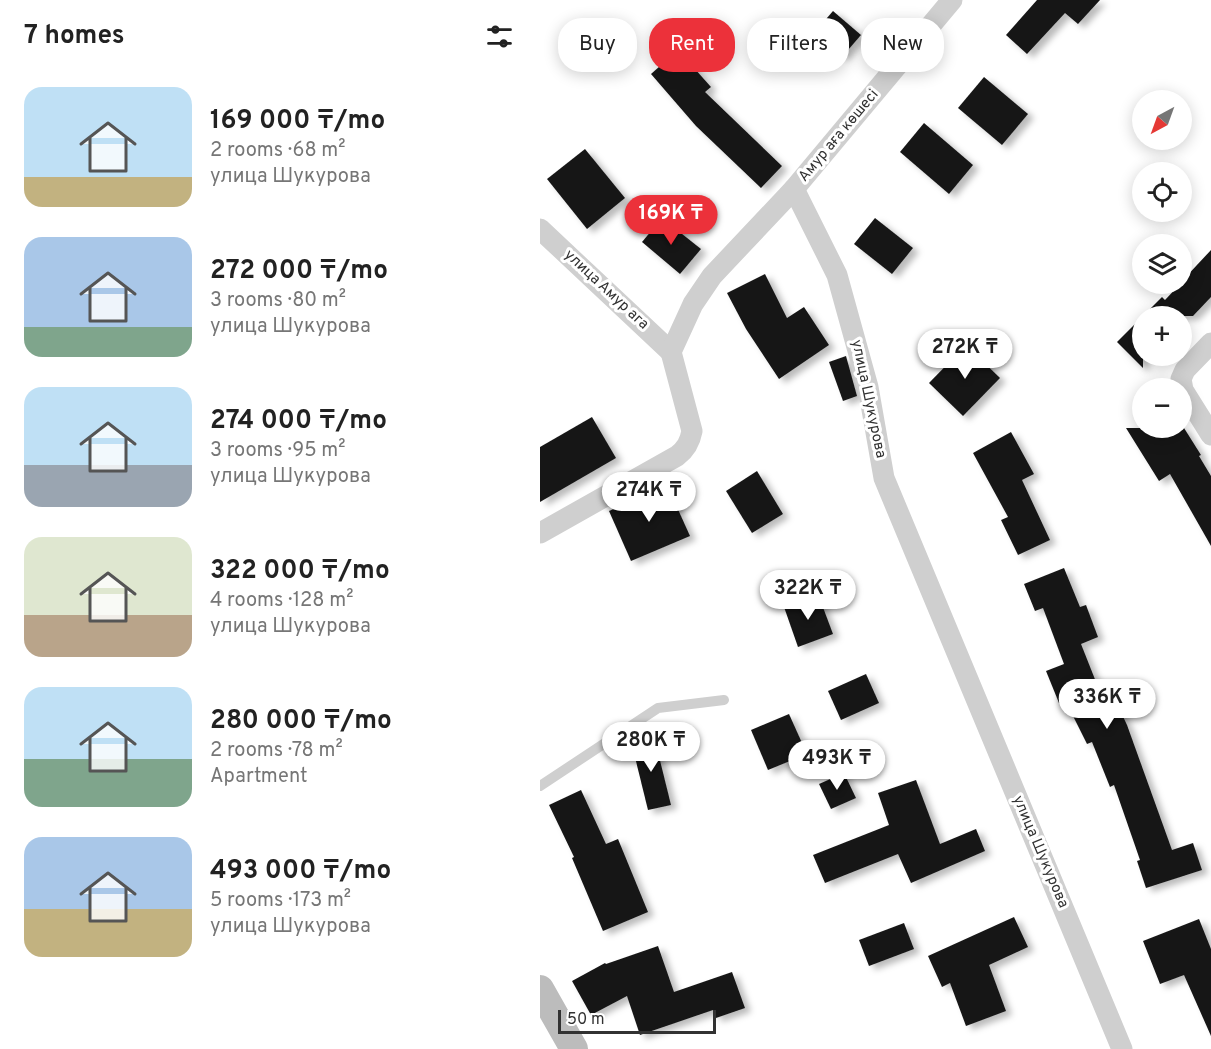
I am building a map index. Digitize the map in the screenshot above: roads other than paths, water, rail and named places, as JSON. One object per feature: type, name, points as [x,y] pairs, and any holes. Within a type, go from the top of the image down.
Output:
[{"type":"main road","points":[[540,989],[573,1049]]},
{"type":"street","name":"Амур аға көшесі","points":[[794,189],[952,0]]},
{"type":"street","points":[[540,533],[677,456],[685,449],[692,431],[671,352],[693,304],[712,276],[794,189]]},
{"type":"street","name":"улица Шукурова","points":[[794,189],[837,274],[868,387],[884,478],[1122,1049]]},
{"type":"street","name":"улица Амур ага","points":[[540,229],[671,352]]},
{"type":"street","points":[[1211,343],[1185,370],[1181,378],[1183,390],[1211,435]]},
{"type":"lane","points":[[540,786],[658,708],[724,700]]}]
